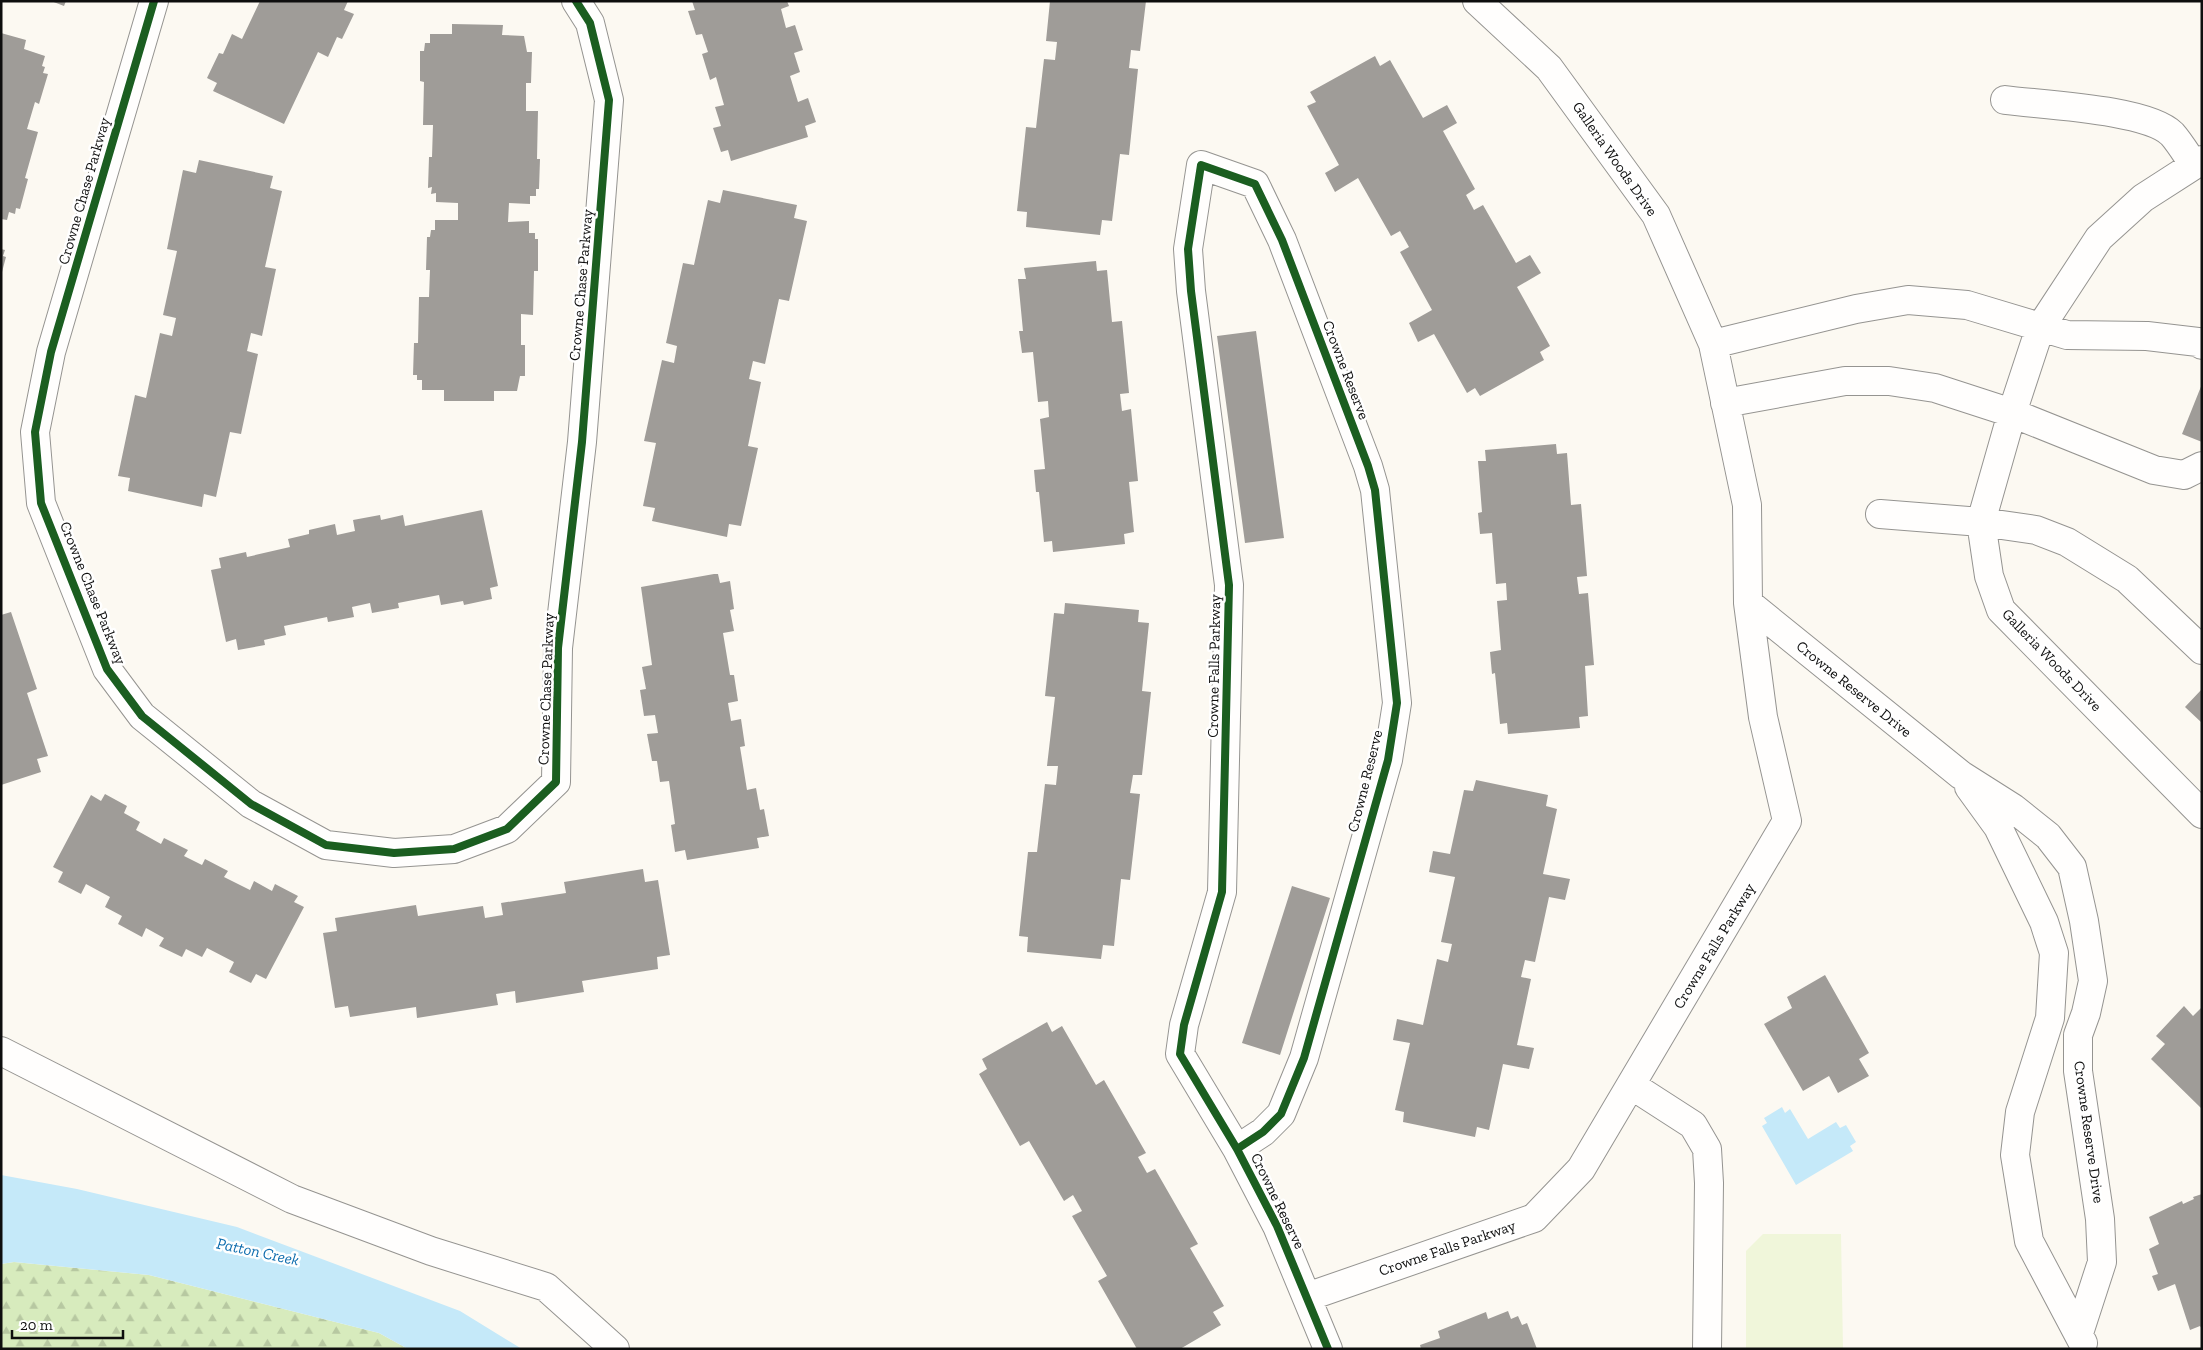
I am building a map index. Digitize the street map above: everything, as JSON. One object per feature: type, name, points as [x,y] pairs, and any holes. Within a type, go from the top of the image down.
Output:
[{"type":"street","name":"Crowne Chase Parkway","points":[[154,1],[51,352],[35,432],[41,503],[107,669],[142,716],[251,804],[326,845],[394,852],[454,849],[507,830],[556,782],[558,648],[582,442],[610,100],[590,23],[576,1]]},
{"type":"street","name":"Galleria Woods Drive","points":[[1477,1],[1549,68],[1656,215],[1713,344],[1725,403]]},
{"type":"street","points":[[2005,100],[2117,113],[2150,120],[2171,133],[2198,163]]},
{"type":"street","name":"Galleria Woods Drive","points":[[2198,163],[2143,198],[2099,238],[2040,328],[2012,413],[1981,522],[1989,576],[2001,610],[2202,814]]},
{"type":"street","name":"Crowne Falls Parkway","points":[[1201,165],[1188,249],[1191,291],[1229,585],[1223,862],[1222,892],[1184,1025],[1180,1054],[1237,1149]]},
{"type":"street","name":"Crowne Reserve","points":[[1201,165],[1255,184],[1282,240],[1368,466],[1375,490],[1397,703],[1388,760],[1304,1058],[1281,1114],[1263,1132],[1237,1149],[1277,1226],[1328,1349]]},
{"type":"street","points":[[1713,344],[1856,308],[1908,300],[1967,305],[2040,328],[2067,334],[2147,336],[2198,342],[2202,345]]},
{"type":"street","points":[[1725,403],[1844,381],[1888,381],[1935,388],[2012,413],[2154,470],[2184,475],[2202,466]]},
{"type":"street","name":"Crowne Falls Parkway","points":[[1307,1297],[1534,1218],[1581,1169],[1787,821],[1763,717],[1748,603],[1746,505],[1725,403]]},
{"type":"street","points":[[1880,514],[1981,522],[2036,530],[2067,542],[2128,579],[2202,650]]},
{"type":"street","name":"Crowne Reserve Drive","points":[[1748,603],[1961,775],[2013,808],[2048,836],[2072,867],[2084,921],[2093,981],[2086,1013],[2078,1035],[2078,1071],[2100,1219],[2102,1262],[2082,1341]]},
{"type":"street","name":"Crowne Reserve Drive","points":[[1961,775],[1998,827],[2044,922],[2054,952],[2050,1018],[2020,1112],[2015,1155],[2029,1241],[2082,1341]]},
{"type":"street","points":[[1,1051],[292,1199],[431,1250],[546,1287],[615,1349]]},
{"type":"street","points":[[1631,1085],[1663,1104],[1693,1126],[1707,1149],[1707,1349]]},
{"type":"green space","points":[[1763,1234],[1841,1234],[1843,1349],[1746,1349],[1746,1251]]},
{"type":"green space","points":[[14,1262],[149,1275],[379,1333],[408,1349],[1,1349],[1,1264]]},
{"type":"water","points":[[1782,1107],[1785,1113],[1790,1109],[1808,1139],[1836,1122],[1840,1128],[1846,1125],[1856,1142],[1850,1146],[1853,1151],[1796,1185],[1762,1126],[1767,1123],[1764,1118]]},
{"type":"water","name":"Patton Creek","points":[[1,1175],[77,1189],[237,1227],[460,1311],[522,1349],[408,1349],[379,1333],[149,1275],[14,1262],[1,1264]]},
{"type":"building","points":[[51,1],[66,1],[64,6]]},
{"type":"building","points":[[260,1],[348,1],[344,10],[354,14],[342,39],[337,37],[328,57],[318,52],[284,124],[213,91],[217,83],[207,78],[219,53],[223,54],[232,34],[242,39]]},
{"type":"building","points":[[692,1],[787,1],[789,6],[781,9],[786,28],[795,25],[803,50],[794,53],[800,72],[790,76],[798,102],[808,98],[816,122],[805,126],[808,137],[731,161],[728,150],[721,152],[713,128],[721,126],[715,107],[724,105],[716,77],[710,80],[702,54],[708,52],[702,34],[696,35],[688,11],[695,10]]},
{"type":"building","points":[[1050,1],[1146,1],[1140,51],[1131,50],[1129,68],[1138,69],[1129,155],[1120,154],[1112,221],[1102,220],[1100,235],[1026,227],[1027,212],[1017,211],[1026,127],[1036,128],[1044,59],[1055,60],[1057,42],[1046,41]]},
{"type":"building","points":[[452,24],[503,25],[502,35],[524,36],[527,52],[532,52],[531,83],[526,83],[526,111],[538,111],[537,159],[540,159],[539,189],[536,189],[536,196],[530,196],[530,204],[509,203],[508,222],[529,221],[529,233],[535,233],[535,239],[538,239],[538,271],[534,271],[533,315],[521,314],[521,345],[525,345],[525,376],[520,376],[517,391],[494,391],[494,401],[444,401],[444,390],[422,390],[422,380],[417,380],[417,375],[413,375],[414,343],[418,343],[419,297],[429,297],[430,270],[426,270],[427,237],[430,237],[431,230],[435,230],[435,220],[458,220],[458,203],[436,202],[436,193],[431,194],[432,187],[428,188],[429,157],[432,157],[433,125],[423,125],[424,82],[420,81],[420,51],[424,51],[425,43],[430,43],[430,34],[452,34]]},
{"type":"building","points":[[1,33],[26,40],[24,49],[45,56],[42,66],[45,67],[43,73],[48,74],[39,104],[35,102],[27,129],[38,132],[25,178],[28,179],[20,209],[16,208],[15,214],[9,212],[7,220],[1,219]]},
{"type":"building","points":[[1375,56],[1380,66],[1390,60],[1423,118],[1447,105],[1457,123],[1443,131],[1475,189],[1466,195],[1474,210],[1483,205],[1516,263],[1530,255],[1541,273],[1517,287],[1550,346],[1540,352],[1544,360],[1480,396],[1475,388],[1467,393],[1434,334],[1418,342],[1409,323],[1432,310],[1400,252],[1409,247],[1400,231],[1391,236],[1358,178],[1335,192],[1325,173],[1339,165],[1307,106],[1316,102],[1310,92]]},
{"type":"building","points":[[199,160],[273,176],[270,188],[282,191],[265,267],[276,269],[262,336],[251,333],[247,351],[258,354],[241,434],[230,432],[216,497],[204,494],[202,507],[128,491],[130,478],[118,476],[135,395],[146,398],[160,333],[172,336],[176,318],[163,315],[177,251],[167,249],[183,170],[196,173]]},
{"type":"building","points":[[723,190],[797,205],[794,218],[807,221],[789,301],[779,299],[765,364],[753,361],[749,379],[761,382],[748,446],[758,448],[741,526],[729,524],[727,537],[652,521],[655,508],[643,506],[656,443],[644,441],[662,360],[674,363],[677,346],[666,343],[683,263],[694,265],[708,200],[720,203]]},
{"type":"building","points":[[1,249],[5,250],[3,256],[6,257],[2,272]]},
{"type":"building","points":[[1096,261],[1097,271],[1107,270],[1112,322],[1122,321],[1129,393],[1120,394],[1122,411],[1131,409],[1138,481],[1129,482],[1134,532],[1124,534],[1125,544],[1053,552],[1052,541],[1044,542],[1039,492],[1036,492],[1034,470],[1045,469],[1040,419],[1049,417],[1048,401],[1038,402],[1033,352],[1022,353],[1019,331],[1023,331],[1018,279],[1026,279],[1024,268]]},
{"type":"building","points":[[1256,331],[1284,538],[1245,543],[1217,336]]},
{"type":"building","points":[[2202,384],[2202,442],[2182,434]]},
{"type":"building","points":[[1556,444],[1557,454],[1567,453],[1571,505],[1581,504],[1587,576],[1577,577],[1579,594],[1588,593],[1594,665],[1585,666],[1588,716],[1579,717],[1580,728],[1508,734],[1507,723],[1500,724],[1495,673],[1492,674],[1490,652],[1501,650],[1497,601],[1507,600],[1506,583],[1496,584],[1492,533],[1480,534],[1478,513],[1482,512],[1478,461],[1486,461],[1485,450]]},
{"type":"building","points":[[482,510],[498,586],[490,588],[492,599],[464,605],[463,601],[441,605],[439,595],[398,603],[399,608],[372,613],[370,603],[352,607],[354,617],[328,622],[327,617],[284,626],[286,635],[264,640],[265,645],[238,650],[236,639],[226,642],[211,570],[221,568],[219,558],[246,552],[247,557],[290,547],[288,539],[309,534],[309,530],[335,524],[337,535],[355,531],[353,520],[380,515],[381,520],[403,515],[405,526]]},
{"type":"building","points":[[718,574],[720,583],[730,581],[734,609],[730,610],[734,631],[723,633],[730,675],[734,675],[738,701],[728,703],[731,721],[741,719],[745,746],[740,747],[747,790],[756,788],[760,810],[764,809],[769,836],[757,838],[759,848],[687,860],[685,850],[675,852],[671,825],[675,824],[669,781],[660,782],[657,761],[652,761],[647,734],[658,733],[655,715],[644,716],[640,690],[646,689],[642,667],[652,665],[641,587]]},
{"type":"building","points":[[1065,603],[1139,610],[1138,622],[1149,623],[1142,691],[1151,692],[1142,775],[1133,775],[1130,793],[1140,794],[1130,880],[1121,879],[1114,946],[1103,945],[1101,959],[1027,952],[1028,937],[1019,936],[1028,852],[1037,852],[1045,784],[1056,785],[1058,766],[1047,766],[1055,697],[1045,696],[1054,613],[1064,614]]},
{"type":"building","points":[[11,612],[37,689],[27,693],[48,756],[37,759],[41,772],[1,785],[1,615]]},
{"type":"building","points":[[2202,689],[2202,723],[2185,707]]},
{"type":"building","points":[[1476,780],[1548,795],[1546,806],[1557,809],[1543,874],[1570,879],[1565,900],[1549,897],[1535,962],[1525,960],[1521,977],[1531,979],[1517,1045],[1534,1048],[1529,1069],[1503,1064],[1489,1130],[1477,1127],[1475,1137],[1403,1122],[1404,1112],[1395,1110],[1410,1043],[1393,1040],[1397,1019],[1423,1025],[1437,959],[1448,962],[1452,944],[1441,942],[1455,877],[1429,872],[1433,851],[1450,854],[1464,790],[1473,791]]},
{"type":"building","points":[[105,794],[127,806],[124,813],[140,822],[136,830],[161,844],[164,838],[188,850],[184,856],[202,865],[205,859],[228,871],[224,877],[250,890],[254,881],[272,891],[275,884],[298,896],[294,902],[304,907],[266,979],[256,974],[251,983],[229,972],[234,962],[207,948],[202,957],[186,949],[182,957],[159,946],[164,938],[146,928],[142,937],[118,924],[122,916],[105,907],[110,897],[86,884],[81,894],[58,882],[63,872],[53,867],[91,795],[101,801]]},
{"type":"building","points":[[643,869],[645,882],[658,880],[670,955],[657,957],[658,969],[582,981],[584,992],[516,1003],[515,991],[496,994],[498,1005],[417,1018],[416,1007],[350,1017],[348,1006],[335,1008],[323,933],[337,931],[335,918],[416,905],[418,916],[483,906],[485,918],[503,915],[501,903],[566,893],[564,882]]},
{"type":"building","points":[[1292,886],[1330,898],[1280,1055],[1242,1043]]},
{"type":"building","points":[[1825,975],[1869,1053],[1859,1059],[1869,1076],[1838,1093],[1829,1076],[1803,1091],[1764,1024],[1792,1008],[1787,997]]},
{"type":"building","points":[[2184,1006],[2193,1016],[2202,1007],[2202,1109],[2151,1059],[2165,1044],[2156,1036]]},
{"type":"building","points":[[1047,1022],[1052,1032],[1062,1026],[1096,1085],[1104,1080],[1146,1153],[1138,1157],[1147,1173],[1155,1169],[1198,1244],[1190,1248],[1224,1306],[1213,1312],[1221,1325],[1180,1349],[1137,1349],[1098,1281],[1107,1276],[1072,1216],[1082,1211],[1073,1195],[1064,1201],[1029,1141],[1020,1146],[979,1074],[987,1069],[982,1059]]},
{"type":"building","points":[[2202,1194],[2202,1329],[2200,1326],[2190,1330],[2175,1284],[2158,1291],[2152,1276],[2158,1274],[2149,1249],[2159,1244],[2149,1217],[2182,1201],[2183,1204],[2194,1199],[2193,1197]]},
{"type":"building","points":[[1508,1311],[1511,1319],[1518,1316],[1522,1325],[1527,1323],[1537,1349],[1421,1349],[1420,1345],[1440,1338],[1438,1331],[1486,1312],[1488,1319]]},
{"type":"cycle path","points":[[154,1],[51,352],[35,432],[41,503],[107,669],[142,716],[251,804],[326,845],[394,853],[454,849],[507,829],[556,782],[558,648],[582,442],[609,100],[590,23],[576,1]]},
{"type":"cycle path","points":[[1237,1149],[1263,1132],[1281,1114],[1304,1058],[1388,760],[1397,703],[1375,490],[1368,466],[1282,240],[1255,184],[1201,165],[1188,249],[1191,291],[1229,585],[1222,892],[1184,1025],[1180,1054],[1237,1149],[1277,1226],[1328,1349]]}]
